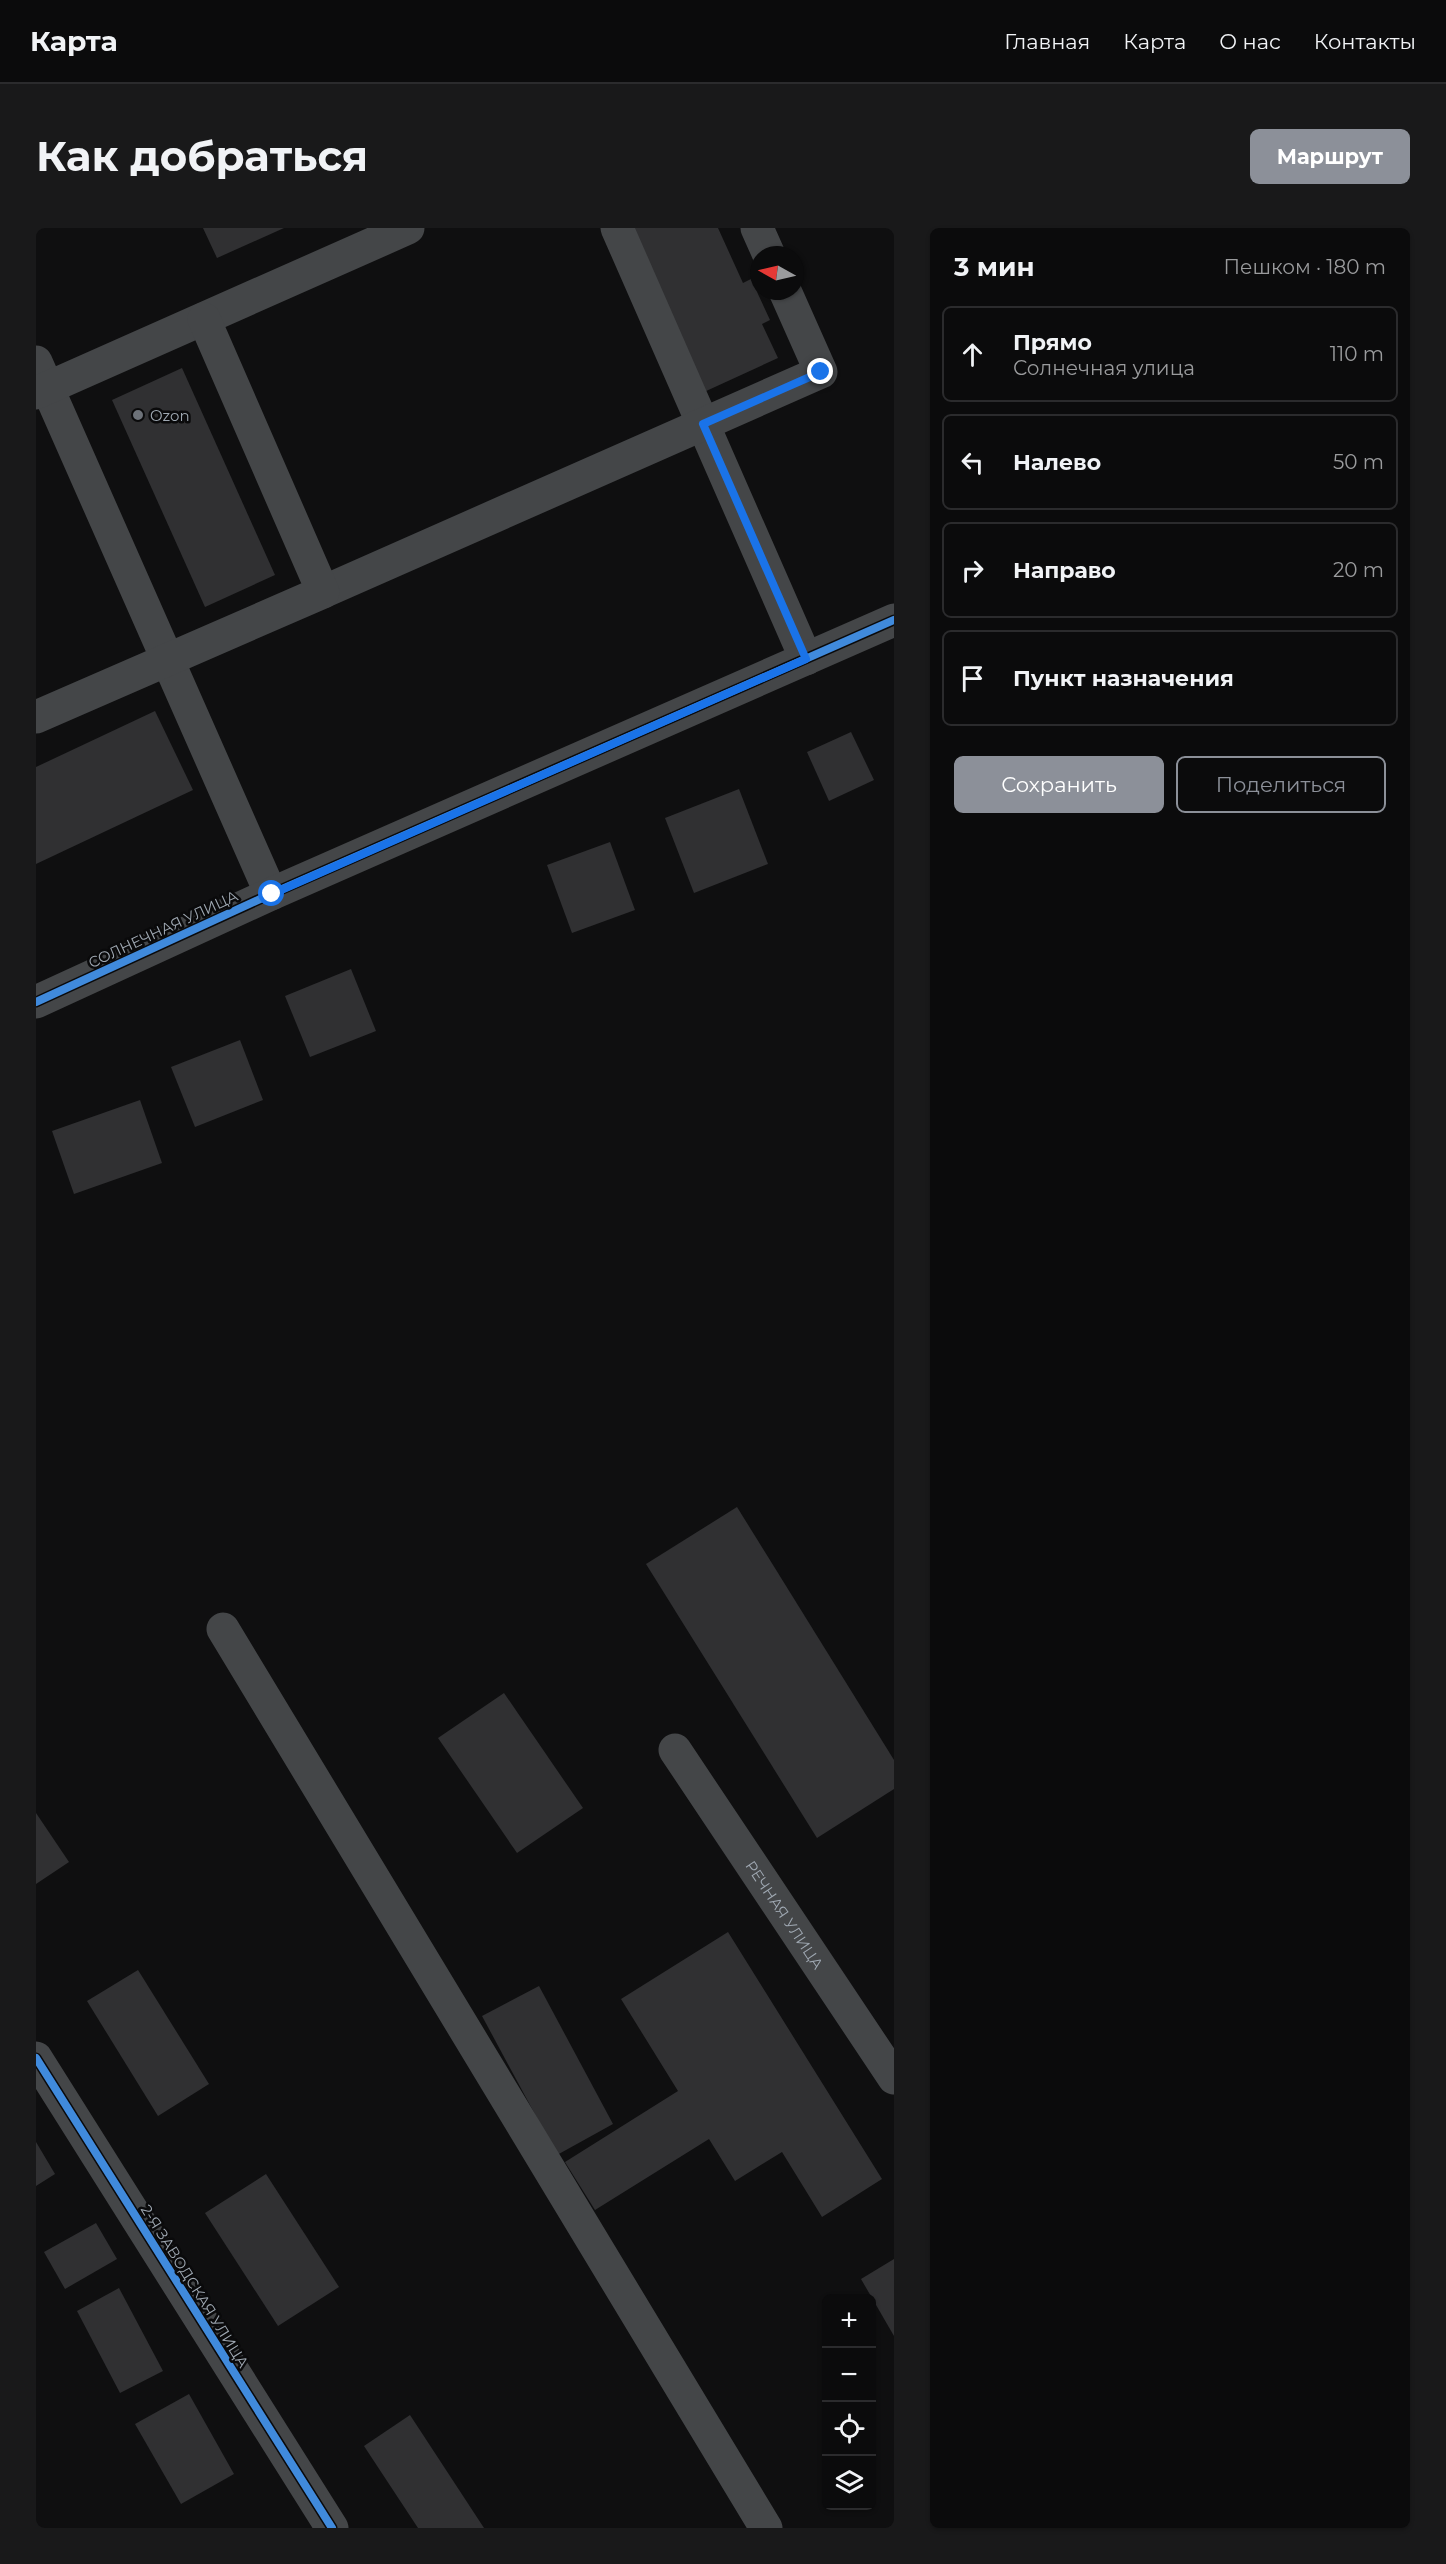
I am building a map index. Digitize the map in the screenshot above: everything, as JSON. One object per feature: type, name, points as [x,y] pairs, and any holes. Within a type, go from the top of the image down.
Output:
[{"type":"street","points":[[272,894],[168,659],[40,381],[204,319],[408,228]]},
{"type":"street","points":[[617,228],[806,659]]},
{"type":"street","points":[[758,228],[766,246]]},
{"type":"street","points":[[36,717],[821,372],[789,300]]},
{"type":"street","points":[[204,319],[323,592]]},
{"type":"street","name":"СОЛНЕЧНАЯ УЛИЦА","points":[[36,1002],[272,894],[894,620]]},
{"type":"street","points":[[223,1629],[766,2528]]},
{"type":"street","name":"РЕЧНАЯ УЛИЦА","points":[[675,1750],[894,2078]]},
{"type":"street","name":"2-Я ЗАВОДСКАЯ УЛИЦА","points":[[36,2058],[332,2528]]},
{"type":"building","points":[[203,228],[284,228],[217,258]]},
{"type":"building","points":[[628,228],[718,228],[743,283],[750,280],[750,300],[761,300],[770,320],[762,324],[778,358],[704,392]]},
{"type":"building","points":[[182,368],[275,575],[205,607],[112,400]]},
{"type":"building","points":[[155,711],[193,790],[36,864],[36,767]]},
{"type":"building","points":[[851,732],[874,780],[829,801],[807,752]]},
{"type":"building","points":[[739,789],[768,864],[694,893],[665,818]]},
{"type":"building","points":[[610,842],[635,910],[572,933],[547,865]]},
{"type":"building","points":[[351,969],[376,1031],[310,1057],[285,996]]},
{"type":"building","points":[[240,1040],[263,1100],[195,1127],[171,1067]]},
{"type":"building","points":[[140,1100],[162,1163],[74,1194],[52,1131]]},
{"type":"building","points":[[737,1507],[894,1760],[894,1789],[817,1838],[646,1564]]},
{"type":"building","points":[[504,1693],[583,1808],[517,1853],[438,1738]]},
{"type":"building","points":[[36,1813],[69,1862],[36,1884]]},
{"type":"building","points":[[728,1932],[882,2179],[822,2217],[782,2152],[735,2181],[709,2139],[595,2210],[565,2162],[678,2091],[621,1999]]},
{"type":"building","points":[[138,1970],[209,2084],[158,2116],[87,2001]]},
{"type":"building","points":[[539,1986],[613,2124],[557,2155],[482,2016]]},
{"type":"building","points":[[36,2142],[55,2174],[36,2186]]},
{"type":"building","points":[[266,2174],[339,2287],[278,2326],[205,2213]]},
{"type":"building","points":[[96,2223],[117,2259],[65,2289],[44,2252]]},
{"type":"building","points":[[894,2259],[894,2336],[876,2305],[876,2294],[870,2294],[861,2279]]},
{"type":"building","points":[[119,2288],[163,2371],[120,2393],[77,2311]]},
{"type":"building","points":[[189,2394],[234,2474],[181,2504],[135,2424]]},
{"type":"building","points":[[410,2415],[484,2528],[418,2528],[364,2446]]},
{"type":"cycle path","points":[[36,1002],[271,894],[894,620]]},
{"type":"cycle path","points":[[36,2058],[332,2528]]},
{"type":"place","name":"Ozon","points":[[138,415]]},
{"type":"route","points":[[272,894],[806,659],[703,424],[821,372]]}]
